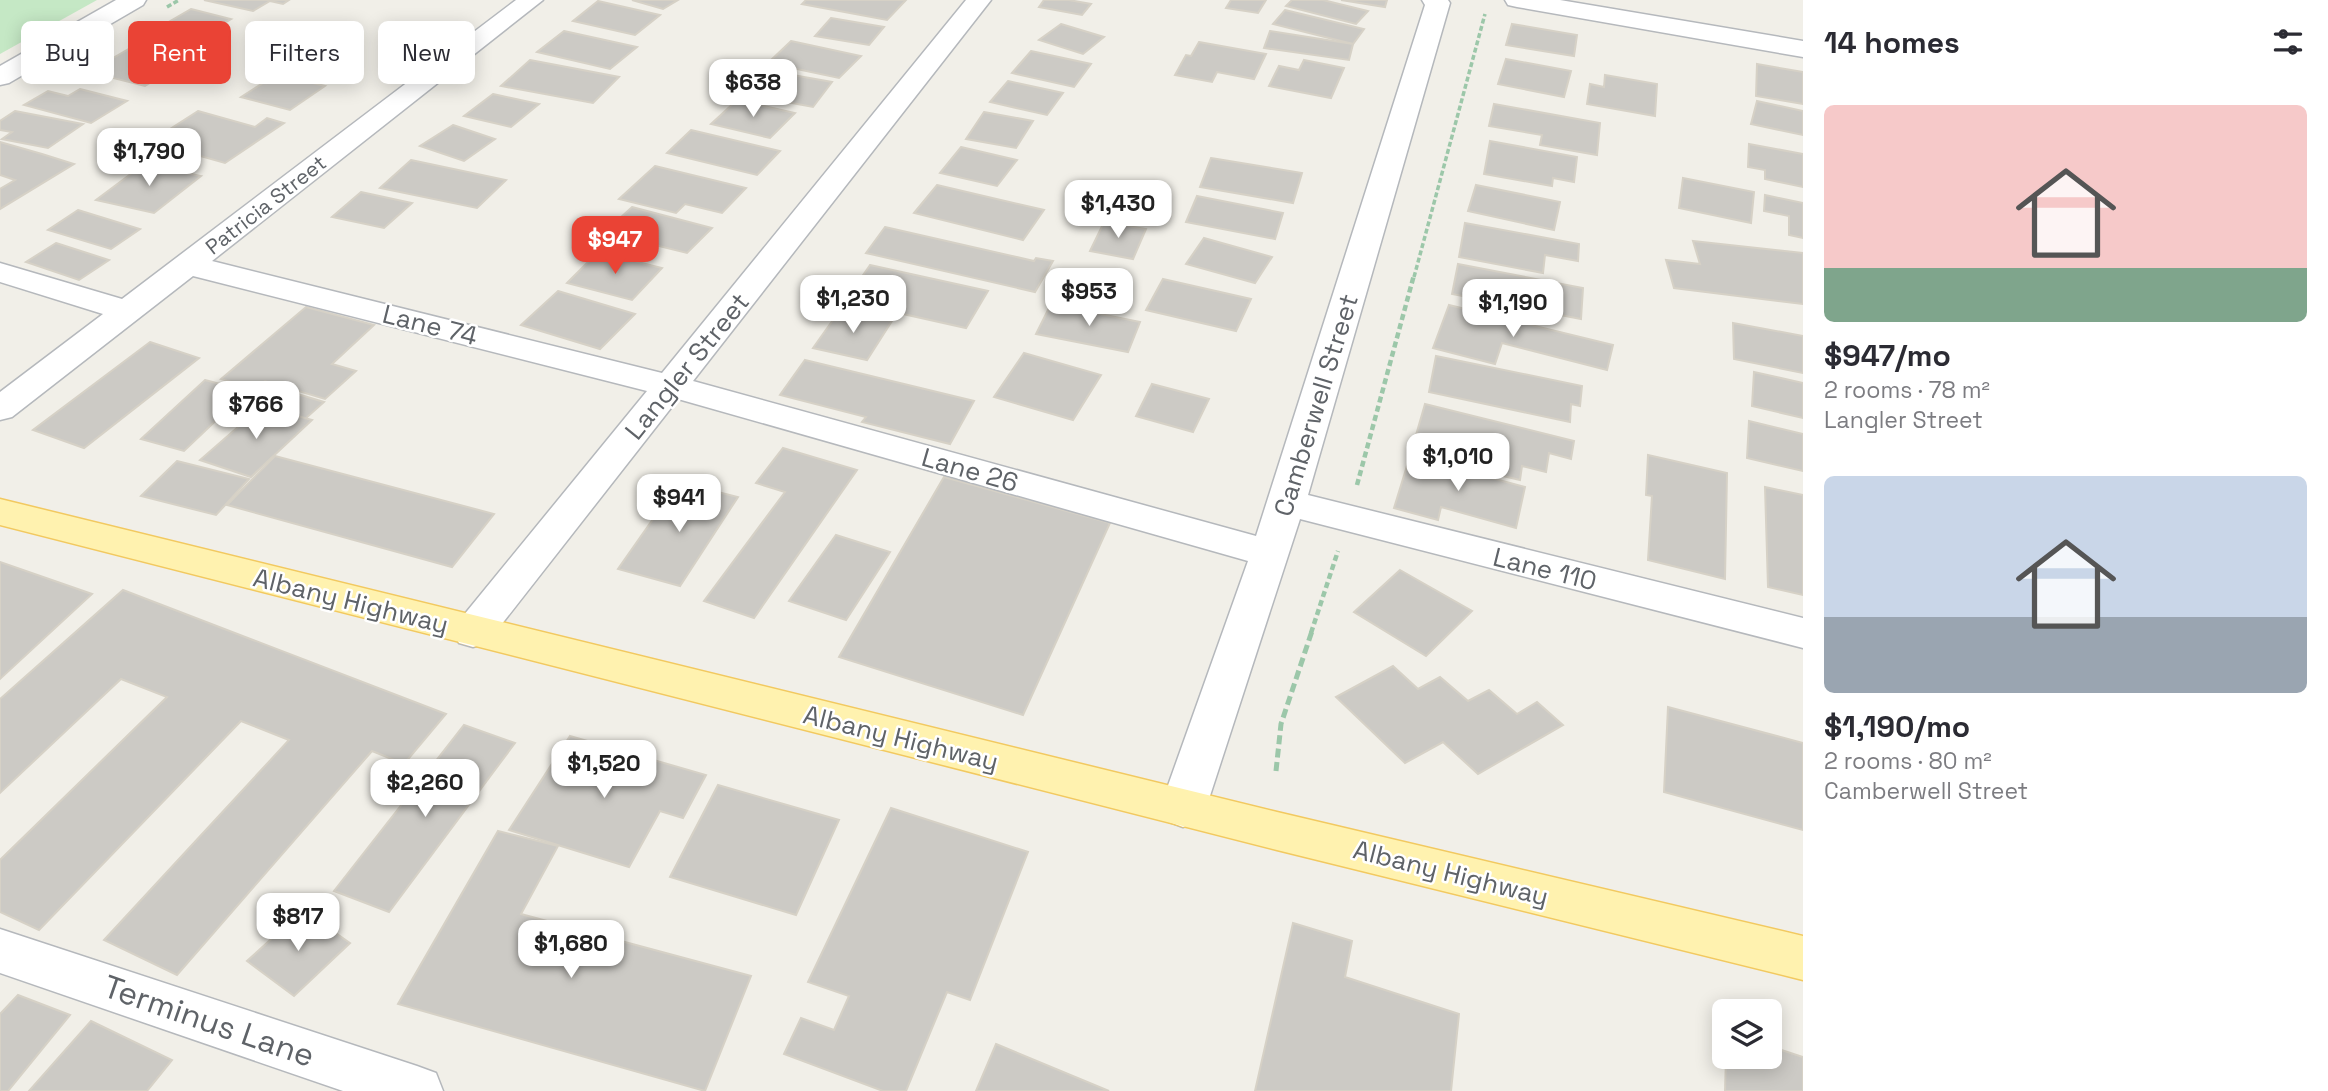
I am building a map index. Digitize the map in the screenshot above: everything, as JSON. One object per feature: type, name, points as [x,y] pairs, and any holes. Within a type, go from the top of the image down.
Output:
[{"type":"main road","name":"Albany Highway","points":[[0,512],[1183,808],[1803,958]]},
{"type":"street","points":[[0,77],[134,0]]},
{"type":"street","name":"Patricia Street","points":[[0,409],[531,0]]},
{"type":"street","name":"Langler Street","points":[[473,632],[979,0]]},
{"type":"street","name":"Camberwell Street","points":[[1183,808],[1287,503],[1438,3],[1434,0]]},
{"type":"street","points":[[1517,0],[1803,49]]},
{"type":"street","name":"Lane 74","points":[[190,265],[671,386]]},
{"type":"street","points":[[0,272],[128,311]]},
{"type":"street","name":"Lane 26","points":[[671,386],[1270,554]]},
{"type":"street","name":"Lane 110","points":[[1287,503],[1803,633]]},
{"type":"street","name":"Terminus Lane","points":[[0,951],[417,1091]]},
{"type":"path","points":[[1276,771],[1281,724],[1348,520],[1486,13]]},
{"type":"green space","points":[[0,0],[97,0],[59,21],[21,21],[21,42],[0,54]]},
{"type":"building","points":[[204,0],[289,0],[283,4],[270,1],[253,11]]},
{"type":"building","points":[[632,0],[678,0],[663,9]]},
{"type":"building","points":[[806,0],[906,0],[887,20],[802,4]]},
{"type":"building","points":[[1044,0],[1069,0],[1091,4],[1082,15],[1039,7]]},
{"type":"building","points":[[1231,0],[1266,0],[1258,13],[1226,8]]},
{"type":"building","points":[[1292,0],[1323,0],[1368,11],[1356,24],[1286,6]]},
{"type":"building","points":[[1341,0],[1387,0],[1385,7]]},
{"type":"building","points":[[598,1],[660,15],[635,35],[573,21]]},
{"type":"building","points":[[191,9],[231,19],[228,21],[170,21]]},
{"type":"building","points":[[1285,10],[1364,29],[1353,44],[1273,24]]},
{"type":"building","points":[[831,18],[884,27],[869,45],[815,36]]},
{"type":"building","points":[[1061,24],[1104,37],[1083,54],[1039,40]]},
{"type":"building","points":[[1512,24],[1577,35],[1574,56],[1506,45]]},
{"type":"building","points":[[564,31],[637,47],[610,69],[537,52]]},
{"type":"building","points":[[1270,31],[1353,44],[1349,60],[1264,48]]},
{"type":"building","points":[[791,41],[861,56],[839,78],[768,63]]},
{"type":"building","points":[[1199,42],[1266,54],[1254,79],[1217,72],[1212,82],[1175,75],[1186,55],[1191,56]]},
{"type":"building","points":[[128,49],[128,82],[114,78],[114,58]]},
{"type":"building","points":[[1031,51],[1091,64],[1074,87],[1012,73]]},
{"type":"building","points":[[1506,59],[1571,71],[1564,97],[1498,84]]},
{"type":"building","points":[[530,60],[619,77],[593,103],[501,86]]},
{"type":"building","points":[[1304,60],[1344,68],[1331,98],[1269,86],[1279,66],[1299,70]]},
{"type":"building","points":[[1757,64],[1803,72],[1803,104],[1756,96]]},
{"type":"building","points":[[748,67],[832,82],[813,107],[744,94],[753,84],[736,81]]},
{"type":"building","points":[[1605,75],[1657,84],[1655,116],[1587,104],[1590,84],[1604,87]]},
{"type":"building","points":[[1008,81],[1063,93],[1047,115],[990,102]]},
{"type":"building","points":[[261,84],[325,86],[290,110],[241,97]]},
{"type":"building","points":[[80,89],[127,101],[91,123],[24,105],[48,91],[68,96]]},
{"type":"building","points":[[493,94],[539,104],[511,127],[464,116]]},
{"type":"building","points":[[737,100],[795,113],[770,138],[711,124]]},
{"type":"building","points":[[1757,101],[1803,111],[1803,135],[1751,124]]},
{"type":"building","points":[[1494,104],[1600,123],[1597,155],[1540,145],[1542,135],[1489,126]]},
{"type":"building","points":[[15,111],[83,124],[48,148],[2,139],[12,132],[0,130],[0,121]]},
{"type":"building","points":[[198,111],[255,127],[267,118],[284,123],[225,163],[150,142]]},
{"type":"building","points":[[984,112],[1033,121],[1016,148],[966,139]]},
{"type":"building","points":[[453,125],[495,139],[464,161],[420,146]]},
{"type":"building","points":[[691,130],[780,151],[757,175],[667,153]]},
{"type":"building","points":[[1490,141],[1577,157],[1574,182],[1553,178],[1552,186],[1484,174]]},
{"type":"building","points":[[0,142],[74,164],[0,209],[0,189],[15,180],[0,175]]},
{"type":"building","points":[[1749,144],[1803,154],[1803,187],[1765,179],[1765,170],[1748,167]]},
{"type":"building","points":[[961,147],[1017,160],[997,186],[940,173]]},
{"type":"building","points":[[1211,158],[1302,173],[1293,203],[1200,187]]},
{"type":"building","points":[[411,160],[506,180],[477,208],[380,188]]},
{"type":"building","points":[[144,164],[201,176],[154,213],[96,200]]},
{"type":"building","points":[[655,166],[746,188],[722,213],[685,204],[676,213],[619,199]]},
{"type":"building","points":[[1683,178],[1754,192],[1751,223],[1679,208]]},
{"type":"building","points":[[937,185],[1044,210],[1023,240],[914,213]]},
{"type":"building","points":[[1476,185],[1560,202],[1554,230],[1468,211]]},
{"type":"building","points":[[361,192],[412,203],[384,228],[332,217]]},
{"type":"building","points":[[1765,195],[1803,203],[1803,238],[1789,235],[1789,216],[1764,211]]},
{"type":"building","points":[[1197,196],[1283,213],[1275,239],[1186,222]]},
{"type":"building","points":[[632,207],[712,228],[687,253],[655,245],[646,254],[596,240]]},
{"type":"building","points":[[78,210],[140,229],[111,249],[48,230]]},
{"type":"building","points":[[1104,222],[1146,229],[1133,259],[1090,251]]},
{"type":"building","points":[[1465,223],[1579,244],[1578,261],[1545,255],[1543,273],[1459,257]]},
{"type":"building","points":[[885,227],[1034,261],[1036,258],[1053,261],[1035,292],[866,253]]},
{"type":"building","points":[[1204,238],[1272,257],[1255,283],[1186,264]]},
{"type":"building","points":[[1693,241],[1803,253],[1803,304],[1674,288],[1666,260],[1700,264]]},
{"type":"building","points":[[56,243],[109,260],[79,280],[26,262]]},
{"type":"building","points":[[598,252],[662,268],[632,300],[567,283]]},
{"type":"building","points":[[1458,264],[1583,288],[1581,319],[1452,294]]},
{"type":"building","points":[[870,265],[988,291],[966,328],[845,301]]},
{"type":"building","points":[[1163,279],[1251,299],[1236,331],[1146,310]]},
{"type":"building","points":[[558,291],[635,314],[600,349],[521,325]]},
{"type":"building","points":[[1051,304],[1140,322],[1128,352],[1036,334]]},
{"type":"building","points":[[1449,305],[1613,345],[1607,370],[1502,343],[1495,364],[1433,348]]},
{"type":"building","points":[[306,307],[374,325],[332,364],[356,371],[325,399],[265,381],[256,389],[221,379]]},
{"type":"building","points":[[840,310],[892,321],[867,360],[813,348]]},
{"type":"building","points":[[1733,323],[1803,336],[1803,373],[1734,359]]},
{"type":"building","points":[[150,342],[199,358],[84,448],[33,430]]},
{"type":"building","points":[[1024,353],[1101,375],[1073,420],[994,397]]},
{"type":"building","points":[[1436,356],[1582,386],[1580,406],[1571,404],[1570,422],[1429,392]]},
{"type":"building","points":[[805,360],[974,401],[950,444],[862,422],[866,417],[780,395]]},
{"type":"building","points":[[1754,372],[1803,383],[1803,418],[1752,406]]},
{"type":"building","points":[[205,380],[247,391],[184,451],[141,439]]},
{"type":"building","points":[[1152,384],[1209,399],[1193,432],[1136,416]]},
{"type":"building","points":[[281,389],[324,402],[305,419],[262,406]]},
{"type":"building","points":[[1425,404],[1574,441],[1571,459],[1549,453],[1546,472],[1522,466],[1520,480],[1477,470],[1480,458],[1414,442]]},
{"type":"building","points":[[262,406],[312,420],[251,477],[200,460]]},
{"type":"building","points":[[1749,421],[1803,434],[1803,471],[1747,458]]},
{"type":"building","points":[[783,448],[857,470],[754,618],[704,601],[785,492],[756,483]]},
{"type":"building","points":[[1648,455],[1727,473],[1725,579],[1648,560],[1652,496],[1646,495]]},
{"type":"building","points":[[275,456],[494,514],[452,567],[227,505]]},
{"type":"building","points":[[1410,456],[1525,487],[1516,528],[1441,507],[1438,520],[1394,508]]},
{"type":"building","points":[[177,461],[249,479],[216,515],[141,496]]},
{"type":"building","points":[[944,477],[1110,523],[1023,715],[839,657]]},
{"type":"building","points":[[679,482],[738,497],[680,586],[618,569]]},
{"type":"building","points":[[1765,487],[1803,495],[1803,595],[1768,587]]},
{"type":"building","points":[[836,535],[890,552],[846,620],[789,601]]},
{"type":"building","points":[[0,562],[92,594],[0,679]]},
{"type":"building","points":[[1400,570],[1472,611],[1426,656],[1354,612]]},
{"type":"building","points":[[123,590],[446,714],[404,764],[372,751],[177,975],[104,940],[289,740],[241,721],[39,930],[0,912],[0,860],[167,697],[121,679],[0,793],[0,699]]},
{"type":"building","points":[[1393,666],[1418,689],[1440,677],[1468,701],[1489,690],[1517,714],[1537,702],[1563,725],[1478,774],[1443,742],[1405,763],[1336,697]]},
{"type":"building","points":[[1668,707],[1803,743],[1803,830],[1664,792]]},
{"type":"building","points":[[464,725],[515,743],[389,912],[334,891]]},
{"type":"building","points":[[570,736],[706,775],[683,818],[660,811],[629,867],[509,830]]},
{"type":"building","points":[[718,785],[839,820],[796,915],[670,877]]},
{"type":"building","points":[[891,808],[1028,852],[970,1000],[947,992],[906,1091],[883,1091],[784,1054],[801,1018],[834,1030],[849,996],[808,982]]},
{"type":"building","points":[[498,831],[558,846],[521,914],[751,976],[705,1091],[398,1004]]},
{"type":"building","points":[[303,910],[350,943],[294,996],[247,961]]},
{"type":"building","points":[[1293,923],[1352,941],[1345,977],[1459,1014],[1451,1091],[1255,1091]]},
{"type":"building","points":[[18,995],[70,1015],[8,1091],[0,1091],[0,1014]]},
{"type":"building","points":[[91,1021],[172,1060],[147,1091],[29,1091]]},
{"type":"building","points":[[996,1044],[1109,1091],[976,1091]]},
{"type":"building","points":[[1782,1050],[1803,1057],[1803,1091],[1725,1091],[1726,1069],[1782,1069]]}]
